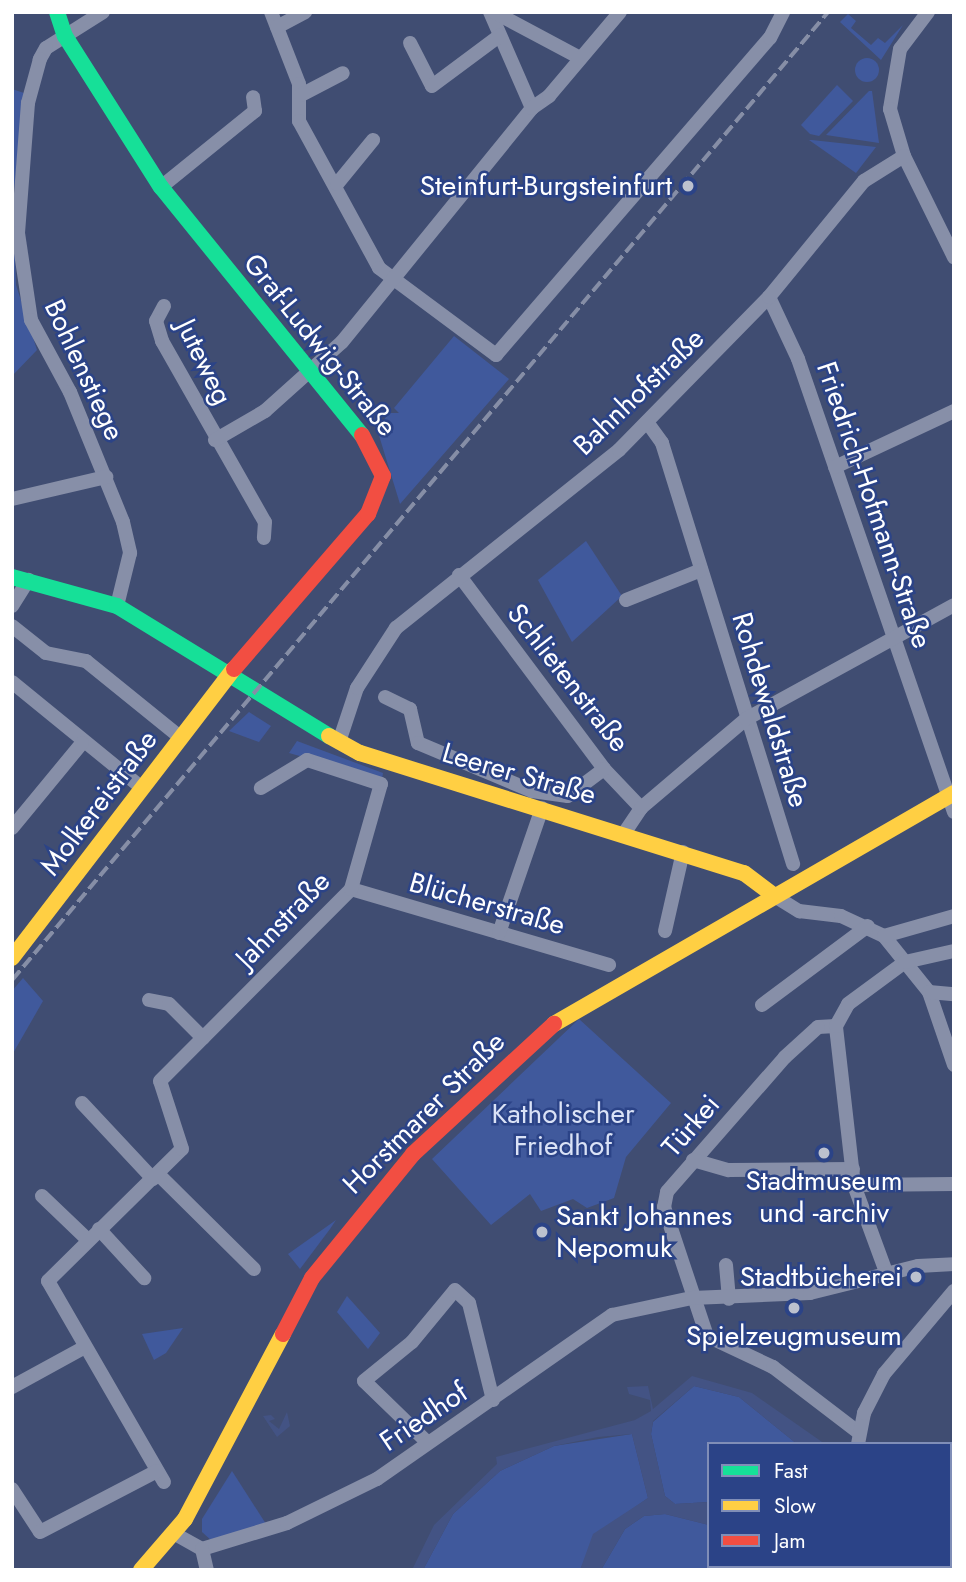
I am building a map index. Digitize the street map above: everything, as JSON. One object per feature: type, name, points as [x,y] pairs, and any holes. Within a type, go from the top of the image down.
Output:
[{"type":"street","name":"Graf-Ludwig-Straße","points":[[57,12],[65,36],[161,187],[363,435],[382,469],[376,500],[229,680]]},
{"type":"street","name":"Bohlenstiege","points":[[103,12],[46,48],[29,103],[19,190],[21,280],[32,320],[106,477],[130,553],[117,606]]},
{"type":"street","points":[[271,12],[301,95],[299,121],[337,184],[379,268],[486,353],[503,352],[770,38],[783,12]]},
{"type":"street","points":[[277,27],[305,12]]},
{"type":"street","points":[[492,12],[499,36],[531,108]]},
{"type":"street","points":[[492,12],[580,58]]},
{"type":"street","points":[[928,12],[900,50],[890,88],[904,156],[954,257]]},
{"type":"street","name":"Juteweg","points":[[215,440],[311,374],[393,279],[531,108],[580,58],[616,13]]},
{"type":"street","points":[[410,43],[432,86],[499,36]]},
{"type":"street","points":[[301,95],[343,73]]},
{"type":"street","points":[[161,187],[255,111],[253,97]]},
{"type":"street","points":[[337,184],[373,139]]},
{"type":"street","name":"Bahnhofstraße","points":[[339,742],[357,688],[387,639],[459,575],[647,422],[769,297],[864,181],[904,156]]},
{"type":"street","name":"Friedrich-Hofmann-Straße","points":[[769,297],[781,313],[951,794],[954,812]]},
{"type":"street","name":"Juteweg","points":[[164,306],[156,321],[162,341],[215,440],[265,522],[264,538]]},
{"type":"street","points":[[835,467],[954,411]]},
{"type":"street","name":"Rohdewaldstraße","points":[[647,422],[662,443],[793,864]]},
{"type":"street","points":[[12,499],[106,477]]},
{"type":"street","points":[[625,600],[701,570]]},
{"type":"street","name":"Schlietenstraße","points":[[459,575],[604,769],[641,808]]},
{"type":"street","points":[[12,606],[20,578]]},
{"type":"street","name":"Leerer Straße","points":[[20,578],[117,606],[229,680],[339,742],[389,764],[625,832],[744,873],[773,895],[818,917],[868,926],[884,936],[929,992],[954,1065]]},
{"type":"street","points":[[625,832],[641,808],[746,719],[954,605]]},
{"type":"street","points":[[12,626],[47,653],[86,661],[181,738]]},
{"type":"street","name":"Molkereistraße","points":[[12,958],[181,738],[229,680]]},
{"type":"street","points":[[12,682],[82,743],[142,788]]},
{"type":"street","name":"Leerer Straße","points":[[385,696],[410,709],[418,743],[532,792],[568,796],[604,769]]},
{"type":"street","points":[[12,828],[82,743]]},
{"type":"street","name":"Jahnstraße","points":[[155,1177],[183,1149],[160,1081],[351,889],[381,784],[307,760],[261,788]]},
{"type":"street","name":"Horstmarer Straße","points":[[141,1570],[175,1534],[313,1278],[413,1154],[563,1016],[951,794]]},
{"type":"street","points":[[499,933],[542,808]]},
{"type":"street","points":[[665,931],[683,852]]},
{"type":"street","name":"Blücherstraße","points":[[351,889],[609,965]]},
{"type":"street","points":[[884,936],[954,916]]},
{"type":"street","points":[[762,1005],[868,926]]},
{"type":"street","points":[[886,1272],[854,1185],[836,1026],[848,1004],[905,962],[954,951]]},
{"type":"street","points":[[929,992],[954,994]]},
{"type":"street","points":[[149,1000],[169,1004],[203,1038]]},
{"type":"street","name":"Türkei","points":[[836,1026],[818,1027],[785,1057],[667,1192],[664,1207],[692,1298],[707,1336],[773,1367],[858,1438]]},
{"type":"street","points":[[82,1103],[155,1177],[254,1269]]},
{"type":"street","points":[[693,1160],[729,1170],[853,1169]]},
{"type":"street","points":[[12,1489],[40,1532],[161,1476],[48,1281],[87,1239],[155,1177]]},
{"type":"street","points":[[854,1185],[954,1184]]},
{"type":"street","points":[[42,1196],[87,1239]]},
{"type":"street","points":[[99,1229],[144,1278]]},
{"type":"street","name":"Friedhof","points":[[202,1549],[287,1523],[377,1479],[426,1441],[493,1401],[612,1315],[692,1298],[729,1299],[810,1293],[886,1272],[954,1264]]},
{"type":"street","points":[[726,1265],[729,1299]]},
{"type":"street","points":[[426,1441],[364,1381],[412,1342],[455,1290],[469,1303],[493,1401]]},
{"type":"street","points":[[858,1438],[884,1374],[954,1291]]},
{"type":"street","points":[[12,1387],[85,1347]]},
{"type":"street","points":[[175,1534],[202,1549],[207,1570]]},
{"type":"green space","points":[[848,14],[856,21],[851,28],[871,45],[878,38],[885,43],[903,25],[881,60],[840,22]]},
{"type":"green space","points":[[867,58],[878,65],[879,70],[872,81],[867,82],[856,75],[855,70],[862,59]]},
{"type":"green space","points":[[837,85],[853,101],[819,136],[810,134],[801,125]]},
{"type":"green space","points":[[12,89],[24,93],[13,201],[16,285],[37,350],[12,376]]},
{"type":"green space","points":[[869,91],[872,91],[879,143],[826,135]]},
{"type":"green space","points":[[809,140],[812,140],[876,147],[856,173]]},
{"type":"green space","points":[[454,336],[509,379],[400,504],[377,429],[389,413],[399,413],[394,408]]},
{"type":"green space","points":[[586,541],[622,596],[572,642],[538,580]]},
{"type":"green space","points":[[249,712],[271,726],[259,742],[229,731]]},
{"type":"green space","points":[[297,741],[383,773],[382,779],[289,753]]},
{"type":"green space","points":[[23,978],[43,1001],[12,1055],[12,991]]},
{"type":"green space","name":"Katholischer Friedhof","points":[[579,1019],[671,1103],[626,1157],[614,1198],[587,1208],[573,1199],[541,1211],[530,1194],[491,1225],[432,1159]]},
{"type":"green space","points":[[336,1220],[330,1229],[300,1269],[288,1254]]},
{"type":"green space","points":[[347,1296],[380,1333],[368,1349],[337,1312]]},
{"type":"green space","points":[[183,1328],[166,1353],[154,1360],[142,1334]]},
{"type":"green space","points":[[694,1386],[739,1397],[795,1442],[707,1442],[707,1502],[675,1504],[665,1496],[651,1434],[653,1422]]},
{"type":"green space","points":[[632,1434],[648,1498],[598,1533],[580,1570],[423,1570],[453,1514],[500,1471],[554,1446]]},
{"type":"green space","points":[[232,1471],[266,1524],[212,1541],[202,1532],[202,1519]]},
{"type":"green space","points":[[665,1514],[707,1524],[707,1568],[791,1570],[601,1570],[625,1529],[644,1516]]},
{"type":"shaded area","points":[[692,1376],[752,1393],[822,1442],[795,1442],[739,1397],[694,1386],[653,1421],[651,1434],[665,1496],[675,1504],[707,1502],[707,1524],[665,1514],[644,1516],[625,1529],[601,1570],[580,1570],[593,1534],[648,1498],[632,1434],[598,1437],[554,1446],[500,1471],[453,1514],[423,1570],[412,1570],[434,1525],[497,1464],[496,1457],[635,1420],[651,1411],[650,1400],[629,1394],[627,1387],[648,1386],[653,1409]]},
{"type":"shaded area","points":[[287,1412],[290,1426],[277,1437],[263,1416],[271,1415],[275,1419],[269,1421],[279,1429]]},
{"type":"railway","points":[[12,980],[828,12]]},
{"type":"traffic: fast","points":[[57,12],[65,36],[161,187],[362,435]]},
{"type":"traffic: fast","points":[[12,577],[117,606],[329,736]]},
{"type":"traffic: slow","points":[[12,958],[234,669]]},
{"type":"traffic: slow","points":[[329,736],[360,753],[744,873],[773,895]]},
{"type":"traffic: slow","points":[[554,1024],[954,793]]},
{"type":"traffic: slow","points":[[141,1570],[185,1519],[283,1334]]},
{"type":"traffic: jam","points":[[234,669],[368,514],[383,476],[362,435]]},
{"type":"traffic: jam","points":[[283,1334],[312,1278],[413,1154],[554,1024]]},
{"type":"place","name":"Steinfurt-Burgsteinfurt","points":[[688,186]]},
{"type":"place","name":"Stadtmuseum und -archiv","points":[[824,1153]]},
{"type":"place","name":"Sankt Johannes Nepomuk","points":[[542,1232]]},
{"type":"place","name":"Stadtbücherei","points":[[916,1277]]},
{"type":"place","name":"Spielzeugmuseum","points":[[794,1308]]}]
